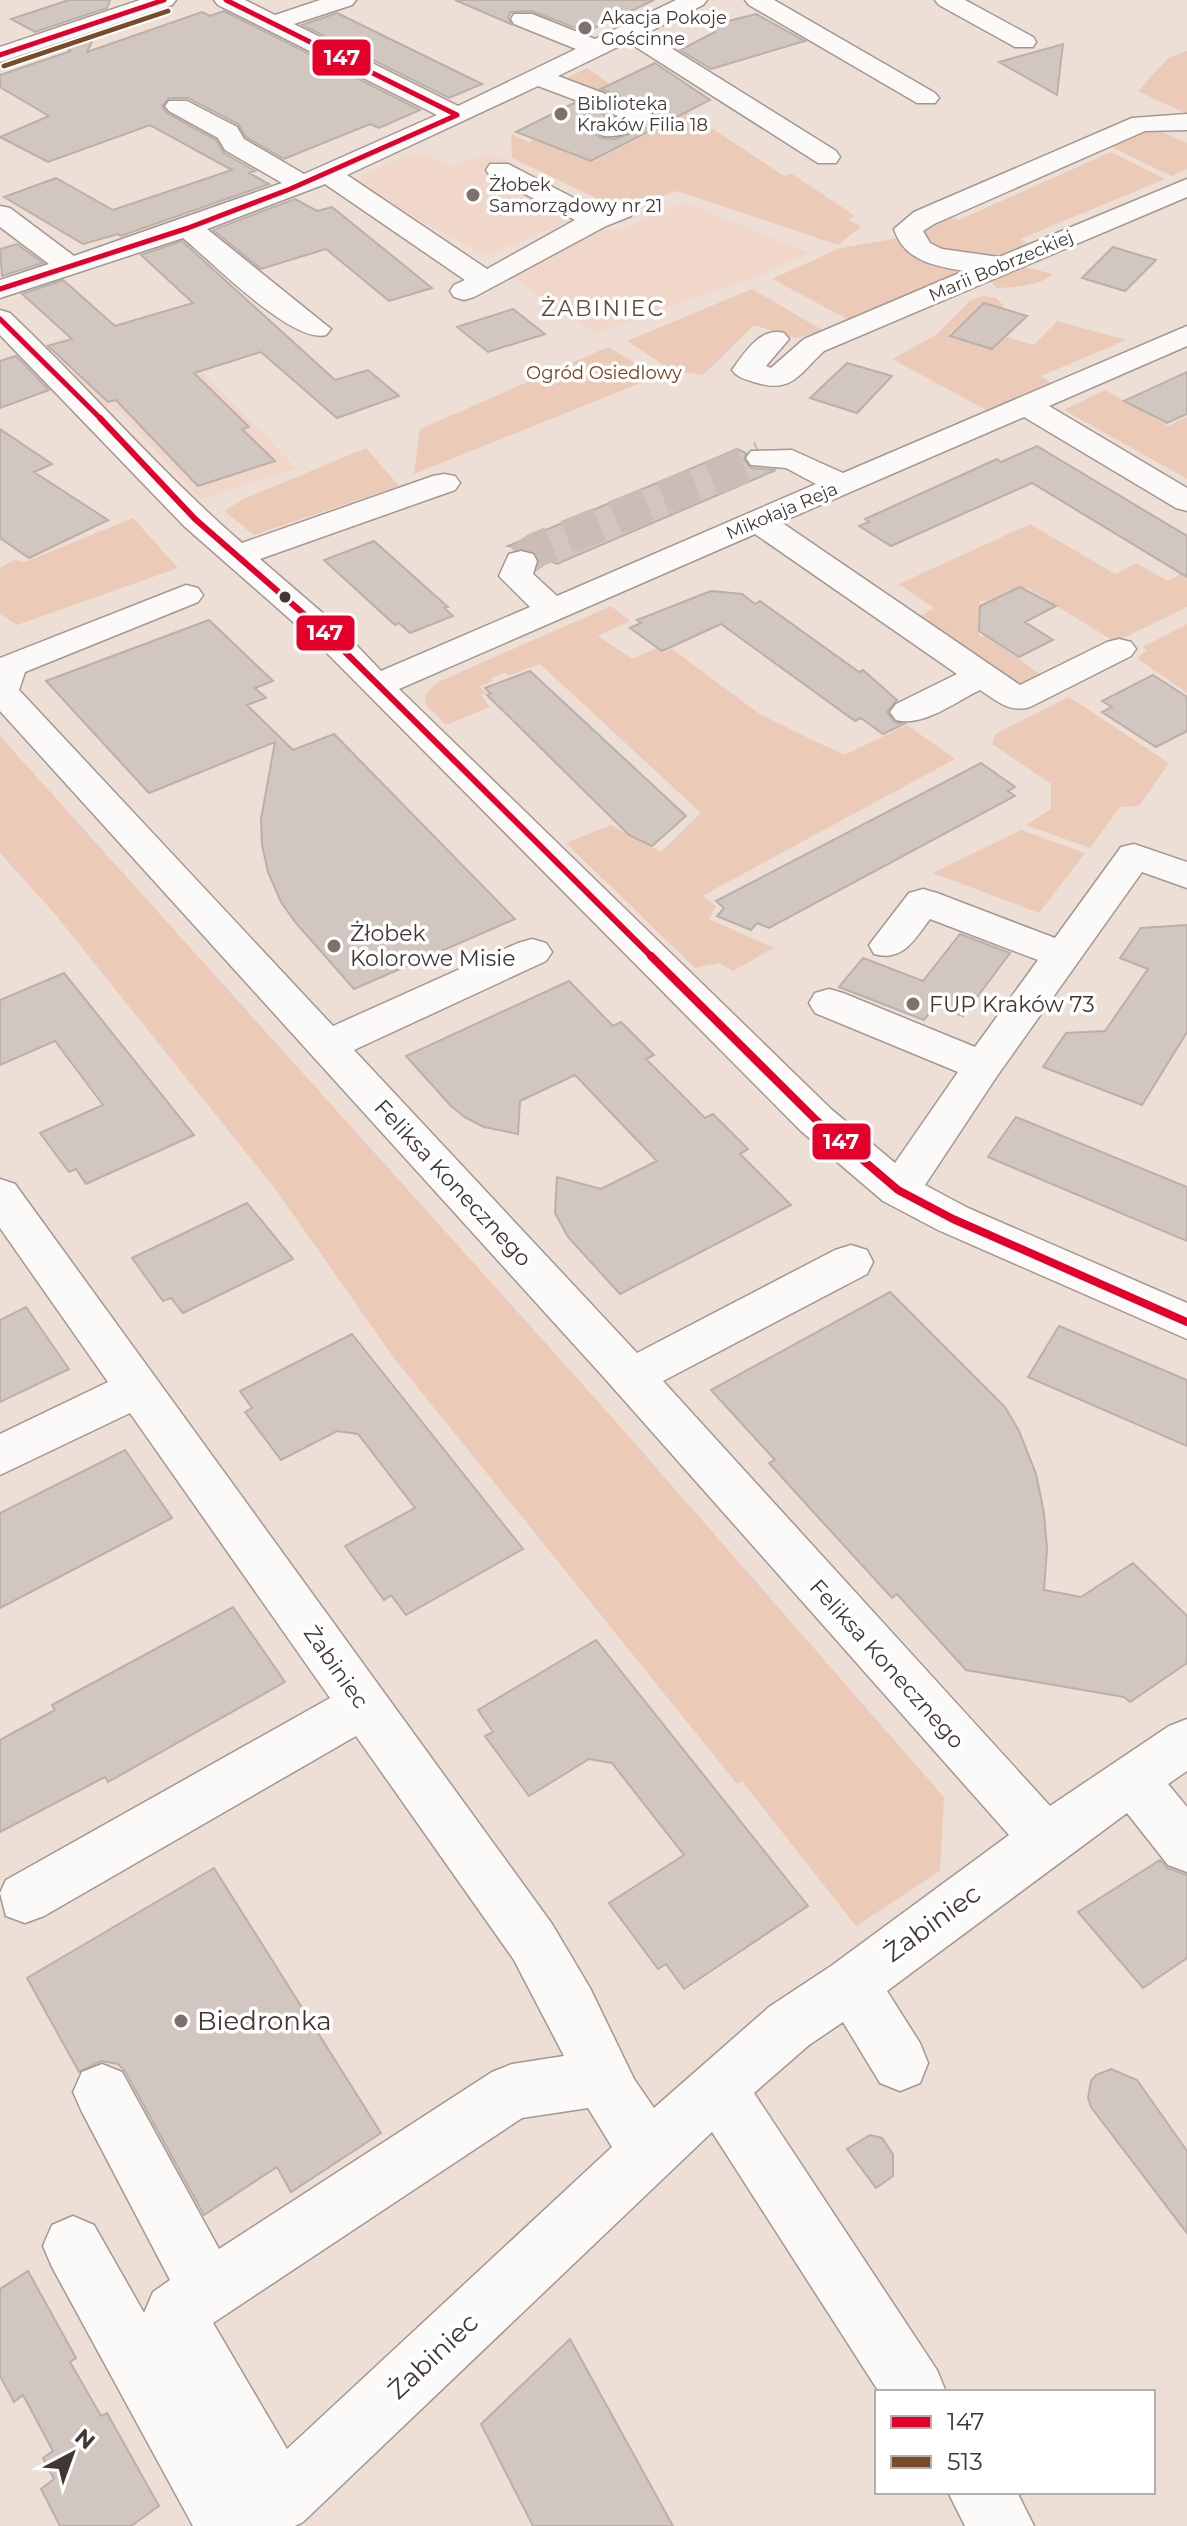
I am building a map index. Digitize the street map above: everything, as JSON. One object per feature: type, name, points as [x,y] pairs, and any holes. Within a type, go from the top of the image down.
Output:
[{"type":"street","points":[[226,0],[457,115]]},
{"type":"street","points":[[264,18],[295,0]]},
{"type":"street","points":[[264,18],[344,0]]},
{"type":"street","points":[[598,60],[629,32],[695,0]]},
{"type":"street","points":[[947,0],[1024,42]]},
{"type":"street","points":[[0,55],[144,2]]},
{"type":"street","points":[[760,3],[926,98]]},
{"type":"street","points":[[523,19],[598,60]]},
{"type":"street","points":[[629,32],[827,157]]},
{"type":"street","points":[[0,40],[45,40]]},
{"type":"street","points":[[0,289],[307,188],[537,77],[655,48]]},
{"type":"street","points":[[537,77],[665,124]]},
{"type":"street","points":[[178,106],[228,133],[234,144],[475,286],[609,215],[499,170]]},
{"type":"street","points":[[610,130],[639,115]]},
{"type":"street","points":[[1005,265],[959,263],[936,256],[911,240],[908,229],[924,218],[1141,123],[1187,122]]},
{"type":"street","name":"Marii Bobrzeckiej","points":[[774,339],[747,370],[776,379],[814,345],[1187,187]]},
{"type":"street","points":[[0,214],[70,266]]},
{"type":"street","points":[[188,228],[294,317],[316,329]]},
{"type":"street","points":[[0,319],[87,404],[195,519],[329,636],[816,1120],[898,1190],[953,1219],[1187,1322]]},
{"type":"street","name":"Mikołaja Reja","points":[[376,686],[1187,335]]},
{"type":"street","points":[[1027,406],[1187,501]]},
{"type":"street","points":[[762,458],[792,459],[843,485]]},
{"type":"street","points":[[237,556],[444,483]]},
{"type":"street","points":[[758,521],[1018,700],[1119,649]]},
{"type":"street","points":[[521,561],[516,576],[552,609]]},
{"type":"street","name":"Feliksa Konecznego","points":[[186,595],[10,666],[1,691],[630,1377],[1046,1839]]},
{"type":"street","points":[[908,712],[982,675]]},
{"type":"street","points":[[898,1190],[1134,856],[1187,876]]},
{"type":"street","points":[[888,945],[923,902],[1063,955]]},
{"type":"street","points":[[326,1046],[532,952]]},
{"type":"street","points":[[829,1003],[983,1066]]},
{"type":"street","name":"Żabiniec","points":[[0,1195],[533,1942],[569,2006],[600,2078],[630,2126],[651,2150]]},
{"type":"street","points":[[630,1377],[851,1262]]},
{"type":"street","points":[[0,1456],[138,1388]]},
{"type":"street","points":[[25,1898],[364,1705]]},
{"type":"street","name":"Żabiniec","points":[[252,2517],[715,2090],[789,2026],[851,1985],[1046,1839],[1187,1742]]},
{"type":"street","points":[[1132,1779],[1187,1848]]},
{"type":"street","points":[[851,1985],[900,2063]]},
{"type":"street","points":[[252,2517],[174,2313],[512,2092],[600,2078]]},
{"type":"street","points":[[715,2090],[736,2116],[914,2390]]},
{"type":"street","points":[[102,2092],[208,2290]]},
{"type":"street","points":[[73,2246],[252,2517]]},
{"type":"street","points":[[981,2494],[1002,2526]]},
{"type":"shaded area","name":"Żłobek Samorządowy nr 21","points":[[421,153],[451,167],[484,155],[496,155],[598,209],[493,253],[479,253],[350,181],[408,155]]},
{"type":"shaded area","points":[[684,202],[809,253],[760,275],[595,333],[502,270],[600,230],[623,229]]},
{"type":"shaded area","points":[[146,315],[297,469],[200,499],[121,413],[103,406],[46,343]]},
{"type":"green space","points":[[1187,51],[1187,114],[1138,91],[1168,58]]},
{"type":"green space","points":[[587,68],[613,86],[637,79],[784,176],[792,174],[855,216],[849,219],[861,227],[838,245],[677,191],[621,210],[512,158],[511,134],[529,142],[534,139],[593,162],[663,125],[557,83]]},
{"type":"green space","points":[[1147,125],[1187,143],[1187,169],[1171,176],[1104,143]]},
{"type":"green space","points":[[1111,152],[1165,179],[1020,239],[1032,246],[1000,259],[932,249],[921,229],[944,214],[959,220]]},
{"type":"green space","points":[[904,237],[978,269],[853,322],[772,279],[840,248]]},
{"type":"green space","points":[[1009,267],[1025,267],[1053,274],[1034,283],[1004,288],[997,288],[987,278]]},
{"type":"green space","points":[[752,289],[824,331],[795,338],[754,325],[703,375],[671,370],[627,341]]},
{"type":"green space","points":[[984,296],[996,298],[1004,306],[1001,308],[984,303],[948,335],[994,349],[1007,337],[1034,345],[1057,321],[1126,340],[1041,376],[1053,385],[990,412],[892,359],[936,335],[971,300]]},
{"type":"green space","name":"Ogród Osiedlowy","points":[[608,347],[658,376],[414,474],[420,429]]},
{"type":"green space","points":[[1105,390],[1168,426],[1187,417],[1187,479],[1064,410]]},
{"type":"green space","points":[[366,448],[399,486],[254,535],[224,511],[244,499]]},
{"type":"green space","points":[[133,518],[178,568],[17,625],[0,614],[0,568],[14,560],[25,562]]},
{"type":"green space","points":[[1030,524],[1115,574],[1137,563],[1167,581],[1178,576],[1178,570],[1187,566],[1187,607],[1115,642],[1028,588],[980,601],[979,636],[988,637],[1041,675],[1023,685],[921,616],[934,608],[899,584]]},
{"type":"green space","points":[[611,606],[630,621],[598,636],[632,659],[657,648],[664,653],[672,649],[761,715],[844,755],[907,725],[955,759],[702,896],[716,906],[709,919],[774,948],[733,971],[719,963],[695,968],[566,843],[611,825],[661,852],[701,813],[540,664],[491,678],[493,681],[480,687],[486,693],[481,695],[490,707],[446,725],[426,705],[425,694],[438,682]]},
{"type":"green space","points":[[1187,624],[1187,693],[1137,658],[1147,651],[1143,647]]},
{"type":"green space","points":[[1069,697],[1169,763],[1139,806],[1120,807],[1090,848],[1026,825],[1051,809],[1051,784],[992,744],[995,734]]},
{"type":"green space","points":[[0,736],[611,1416],[944,1797],[940,1871],[856,1926],[742,1781],[737,1784],[394,1358],[276,1190],[55,914],[0,853]]},
{"type":"green space","points":[[1021,830],[1085,853],[1039,913],[933,873]]},
{"type":"building","points":[[69,0],[110,0],[107,8],[35,32],[11,19]]},
{"type":"building","points":[[455,0],[654,0],[586,32],[532,11],[511,12],[508,17],[511,24]]},
{"type":"building","points":[[224,11],[420,110],[379,128],[370,124],[284,159],[246,137],[238,124],[188,98],[169,98],[162,106],[167,113],[216,140],[224,153],[255,171],[249,173],[269,184],[121,236],[118,234],[83,244],[4,197],[56,178],[113,210],[232,170],[150,125],[48,162],[0,137],[49,116],[0,87],[0,75],[71,51],[60,45],[95,34],[87,52],[202,12],[210,16]]},
{"type":"building","points":[[337,13],[482,84],[449,98],[302,25]]},
{"type":"building","points":[[756,14],[805,41],[711,69],[680,50],[715,32],[712,25]]},
{"type":"building","points":[[1063,44],[1057,95],[999,62]]},
{"type":"building","points":[[655,63],[710,100],[591,161],[516,132],[574,103],[611,117],[594,130],[600,138],[615,139],[637,131],[654,117],[650,108],[601,89]]},
{"type":"building","points":[[295,199],[317,211],[332,207],[432,288],[389,301],[326,249],[261,269],[213,230]]},
{"type":"building","points":[[182,241],[335,380],[368,370],[399,396],[337,418],[261,352],[194,373],[249,427],[242,429],[275,461],[198,486],[116,400],[108,402],[48,346],[72,339],[22,294],[63,280],[115,326],[193,303],[141,255]]},
{"type":"building","points":[[17,244],[43,263],[2,276],[0,249]]},
{"type":"building","points":[[1113,247],[1156,260],[1125,291],[1082,278]]},
{"type":"building","points":[[984,303],[1027,316],[992,349],[950,336]]},
{"type":"building","points":[[513,309],[545,334],[488,352],[457,327]]},
{"type":"building","points":[[16,356],[49,390],[0,408],[0,361]]},
{"type":"building","points":[[847,363],[892,376],[857,413],[810,398]]},
{"type":"building","points":[[1187,372],[1187,414],[1167,423],[1124,401]]},
{"type":"building","points":[[0,429],[52,464],[34,472],[108,520],[29,558],[0,538]]},
{"type":"building","points":[[1037,446],[1187,536],[1187,577],[1032,483],[891,546],[859,526],[869,522],[865,519],[997,459],[1001,462]]},
{"type":"building","points":[[737,449],[746,453],[744,460],[751,468],[776,470],[557,564],[548,560],[542,566],[534,551],[508,546]]},
{"type":"building","points":[[374,541],[448,607],[444,608],[453,616],[410,633],[399,623],[395,625],[324,560]]},
{"type":"building","points":[[1020,587],[1056,606],[1025,622],[1053,640],[1019,657],[979,631],[980,606]]},
{"type":"building","points":[[711,591],[742,594],[755,604],[760,601],[859,672],[863,670],[897,700],[887,712],[894,722],[904,724],[883,734],[861,718],[855,721],[721,624],[662,651],[630,628],[641,623],[637,620]]},
{"type":"building","points":[[209,620],[273,681],[255,688],[266,698],[247,705],[293,750],[334,734],[515,919],[354,989],[295,922],[281,902],[268,872],[262,845],[261,819],[275,742],[149,793],[46,681]]},
{"type":"building","points":[[530,671],[686,816],[652,846],[629,835],[487,695],[491,694],[485,688]]},
{"type":"building","points":[[1153,675],[1187,697],[1187,731],[1156,747],[1102,712],[1112,707],[1102,701]]},
{"type":"building","points":[[981,763],[1015,787],[1008,791],[1015,796],[769,928],[757,923],[751,930],[717,916],[724,908],[716,901]]},
{"type":"building","points":[[1187,925],[1187,1032],[1142,1105],[1043,1067],[1066,1033],[1105,1031],[1148,969],[1120,958],[1141,928]]},
{"type":"building","points":[[960,934],[1010,953],[963,1016],[935,1005],[924,1020],[839,987],[863,958],[923,981]]},
{"type":"building","points":[[64,973],[194,1135],[86,1184],[76,1169],[69,1172],[40,1133],[103,1105],[55,1041],[0,1065],[0,1000]]},
{"type":"building","points":[[569,981],[613,1026],[621,1022],[654,1055],[646,1059],[705,1118],[713,1114],[748,1149],[740,1154],[791,1205],[620,1294],[568,1237],[555,1213],[557,1177],[601,1189],[657,1161],[575,1075],[520,1101],[518,1134],[484,1127],[466,1118],[451,1106],[406,1056]]},
{"type":"building","points":[[1016,1117],[1187,1187],[1187,1241],[988,1157]]},
{"type":"building","points":[[247,1203],[293,1259],[183,1313],[171,1298],[163,1301],[132,1258]]},
{"type":"building","points":[[890,1292],[1005,1407],[1019,1431],[1036,1474],[1044,1513],[1047,1549],[1044,1590],[1081,1597],[1133,1563],[1187,1616],[1187,1663],[1130,1702],[1124,1697],[966,1670],[897,1594],[892,1598],[817,1516],[769,1463],[775,1460],[711,1390]]},
{"type":"building","points":[[26,1307],[69,1369],[0,1402],[0,1320]]},
{"type":"building","points":[[1059,1326],[1187,1380],[1187,1446],[1028,1377]]},
{"type":"building","points":[[352,1334],[523,1549],[406,1615],[391,1595],[384,1600],[345,1546],[415,1508],[358,1434],[337,1431],[281,1460],[245,1412],[252,1408],[240,1391]]},
{"type":"building","points":[[125,1450],[172,1518],[0,1608],[0,1513]]},
{"type":"building","points":[[233,1607],[285,1682],[108,1782],[105,1777],[0,1832],[0,1740],[55,1710],[52,1705]]},
{"type":"building","points":[[596,1640],[808,1906],[684,1989],[666,1964],[658,1969],[609,1903],[684,1855],[612,1763],[589,1759],[529,1796],[485,1736],[493,1732],[478,1710]]},
{"type":"building","points":[[1160,1860],[1167,1868],[1187,1875],[1187,1958],[1143,1988],[1078,1912]]},
{"type":"building","name":"Biedronka","points":[[214,1868],[381,2133],[291,2192],[277,2167],[204,2215],[125,2071],[118,2064],[101,2061],[79,2072],[27,1978]]},
{"type":"building","points":[[1111,2069],[1137,2080],[1187,2151],[1187,2233],[1091,2107],[1088,2098],[1091,2081],[1096,2075]]},
{"type":"building","points":[[870,2135],[882,2138],[893,2154],[893,2176],[876,2188],[847,2149]]},
{"type":"building","points":[[28,2271],[76,2358],[70,2362],[101,2416],[107,2413],[159,2506],[131,2526],[60,2526],[41,2489],[54,2479],[43,2458],[53,2451],[23,2395],[14,2402],[0,2376],[0,2289]]},
{"type":"building","points":[[570,2339],[673,2526],[533,2526],[481,2424]]},
{"type":"tunnel","points":[[521,561],[536,550],[762,458]]},
{"type":"transit line","name":"147","points":[[0,55],[164,0]]},
{"type":"transit line","name":"147","points":[[226,0],[457,115]]},
{"type":"transit line","name":"513","points":[[4,66],[168,11]]},
{"type":"transit line","name":"147","points":[[0,289],[188,228],[290,189],[457,115]]},
{"type":"transit line","name":"147","points":[[0,319],[68,385],[195,519],[329,636],[816,1120],[898,1190],[953,1219],[1187,1322]]},
{"type":"place","name":"Akacja Pokoje Gościnne","points":[[585,28]]},
{"type":"place","name":"Biblioteka Kraków Filia 18","points":[[561,114]]},
{"type":"place","name":"Żłobek Samorządowy nr 21","points":[[473,195]]},
{"type":"place","name":"Żłobek Kolorowe Misie","points":[[334,946]]},
{"type":"place","name":"FUP Kraków 73","points":[[913,1004]]},
{"type":"place","name":"Biedronka","points":[[181,2021]]},
{"type":"district","name":"ŻABINIEC","points":[[603,308]]}]
